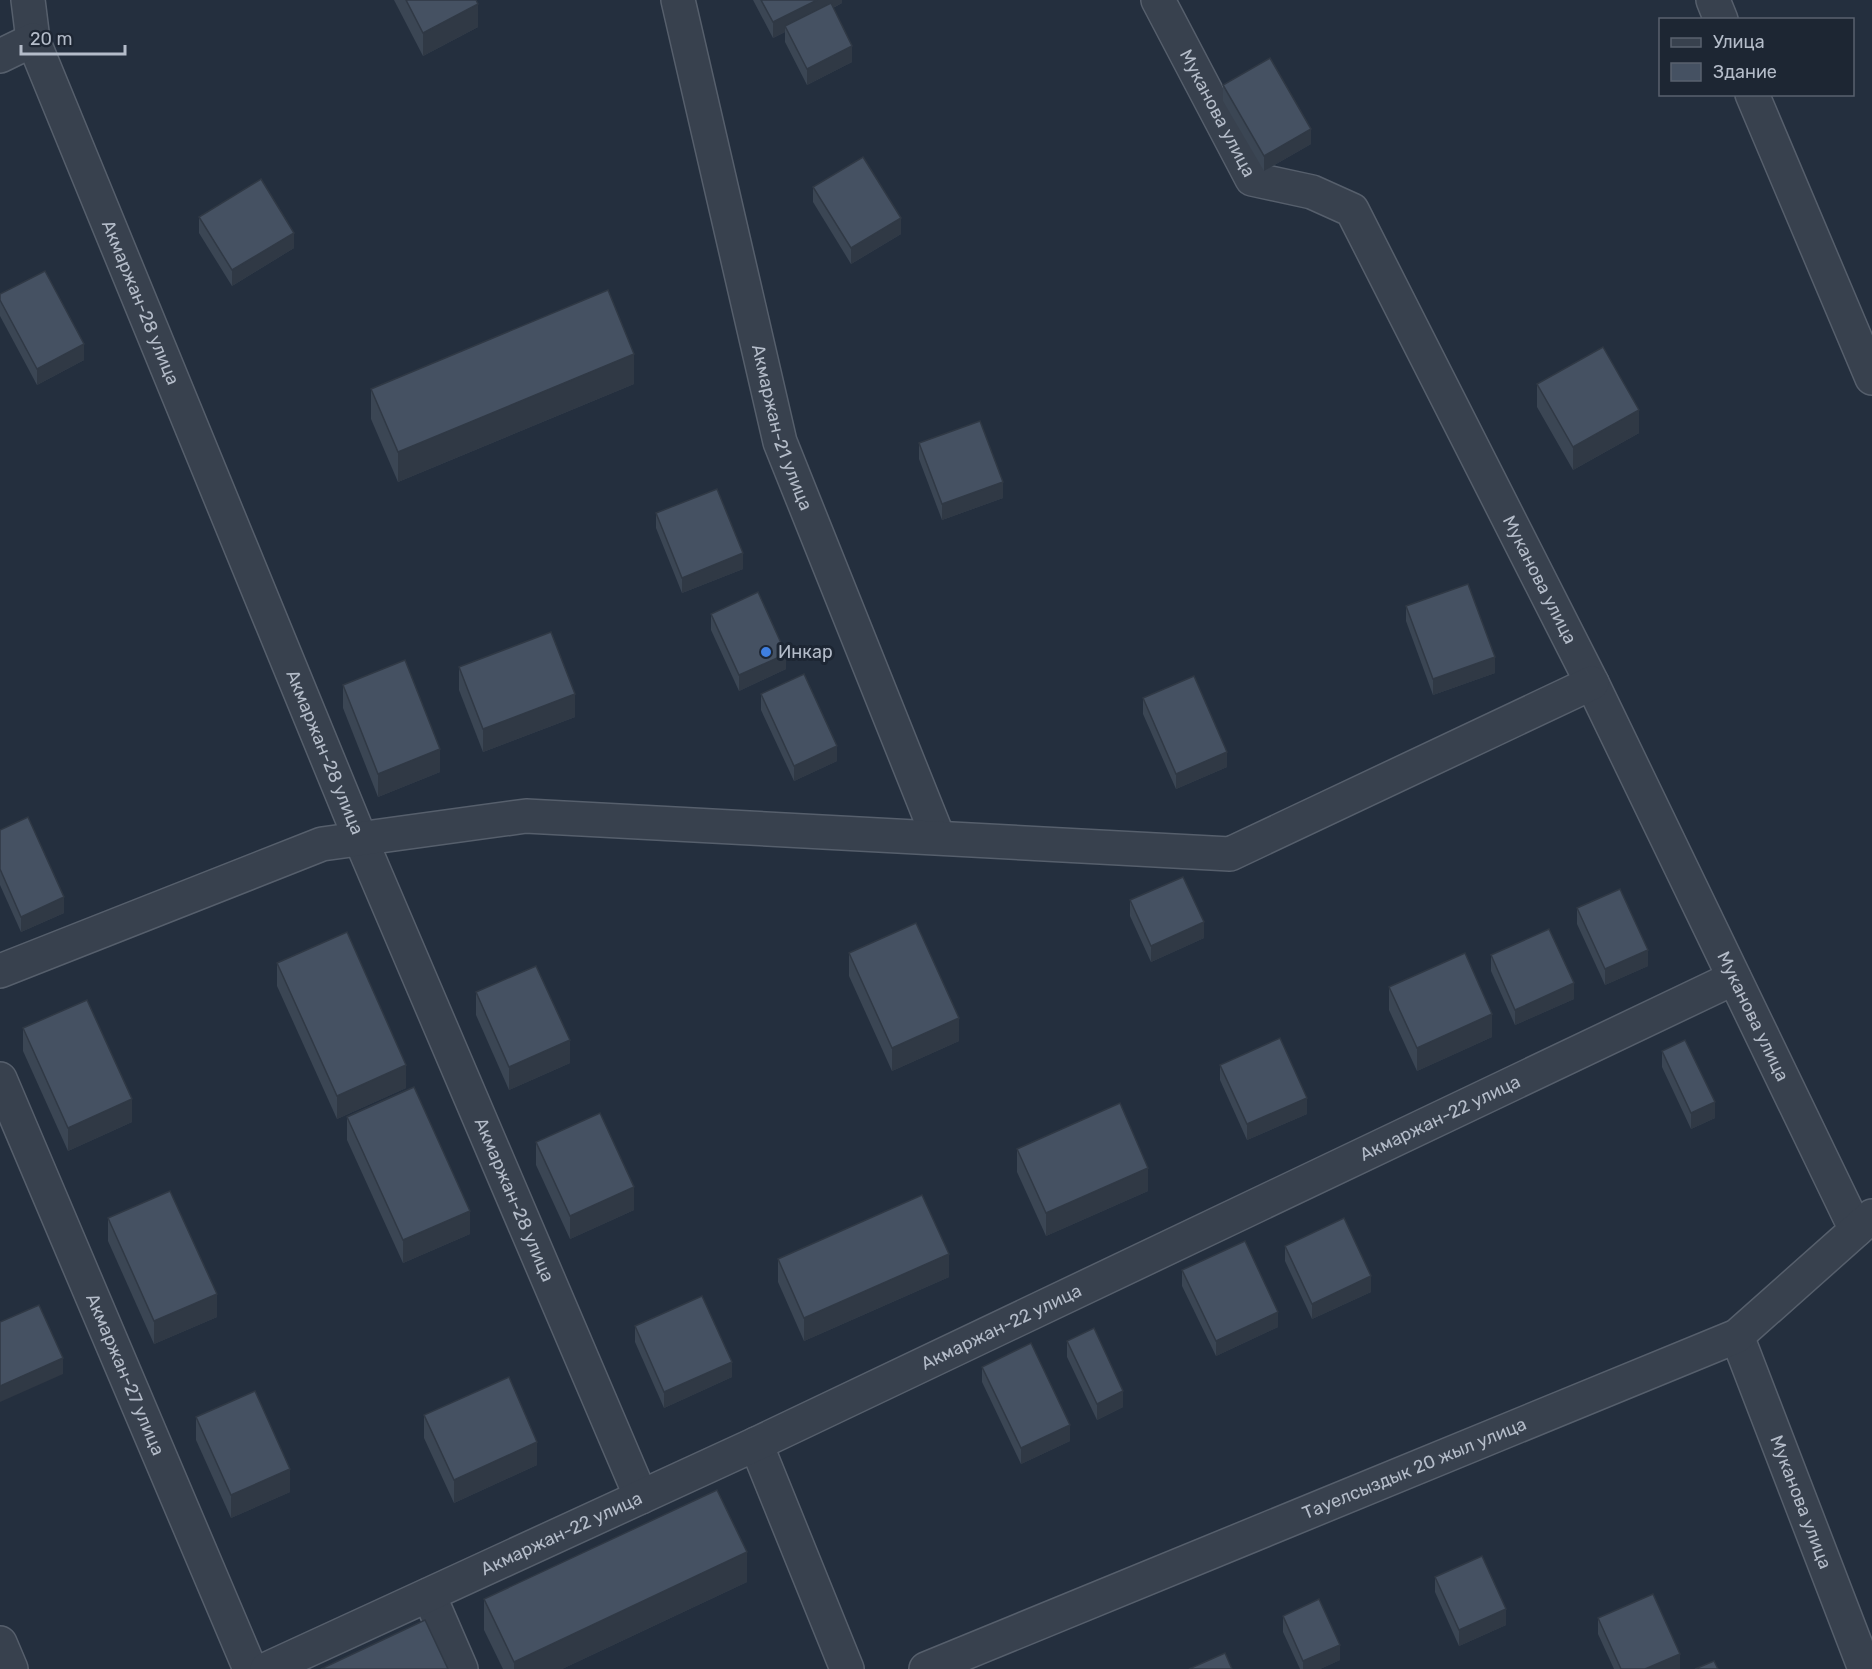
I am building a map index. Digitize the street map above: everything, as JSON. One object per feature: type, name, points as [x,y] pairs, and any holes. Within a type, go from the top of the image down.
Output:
[{"type":"street","name":"Акмаржан-28 улица","points":[[28,0],[33,40],[360,838],[641,1497]]},
{"type":"street","name":"Акмаржан-21 улица","points":[[678,0],[780,442],[938,837]]},
{"type":"street","name":"Муканова улица","points":[[1158,0],[1252,179],[1312,192],[1352,210],[1592,683],[1734,978],[1864,1223]]},
{"type":"street","points":[[1713,0],[1720,18]]},
{"type":"street","points":[[0,57],[33,40]]},
{"type":"street","points":[[1753,96],[1872,378]]},
{"type":"street","points":[[0,971],[322,844],[526,816],[1230,854],[1592,683]]},
{"type":"street","name":"Акмаржан-22 улица","points":[[267,1669],[756,1444],[1734,978]]},
{"type":"street","name":"Акмаржан-27 улица","points":[[0,1079],[250,1669]]},
{"type":"street","name":"Тауелсыздык 20 жыл улица","points":[[926,1669],[1737,1336],[1864,1223]]},
{"type":"street","name":"Муканова улица","points":[[1737,1336],[1865,1669]]},
{"type":"street","points":[[756,1444],[847,1669]]},
{"type":"street","points":[[429,1595],[461,1669]]},
{"type":"street","points":[[0,1643],[11,1669]]},
{"type":"building","points":[[406,0],[476,0],[478,4],[423,33]]},
{"type":"building","points":[[761,0],[817,0],[773,22]]},
{"type":"building","points":[[831,3],[852,46],[807,69],[785,26]]},
{"type":"building","points":[[1270,58],[1311,129],[1264,156],[1223,85]]},
{"type":"building","points":[[863,157],[901,218],[851,248],[813,187]]},
{"type":"building","points":[[261,179],[294,233],[232,270],[199,217]]},
{"type":"building","points":[[45,271],[84,344],[37,369],[0,300],[0,294]]},
{"type":"building","points":[[608,290],[634,354],[398,452],[371,389]]},
{"type":"building","points":[[1603,347],[1639,410],[1573,447],[1537,384]]},
{"type":"building","points":[[980,421],[1003,482],[942,504],[919,443]]},
{"type":"building","points":[[717,489],[743,553],[682,578],[656,513]]},
{"type":"building","points":[[1468,584],[1495,657],[1433,679],[1406,606]]},
{"type":"building","points":[[758,592],[786,654],[739,675],[711,614]]},
{"type":"building","points":[[551,632],[575,694],[483,729],[459,667]]},
{"type":"building","points":[[405,660],[440,749],[378,774],[343,685]]},
{"type":"building","points":[[804,674],[837,746],[794,766],[761,694]]},
{"type":"building","points":[[1194,676],[1227,752],[1176,774],[1143,698]]},
{"type":"building","points":[[28,817],[64,897],[21,917],[0,869],[0,830]]},
{"type":"building","points":[[1183,877],[1204,922],[1151,946],[1130,900]]},
{"type":"building","points":[[1620,889],[1648,950],[1605,969],[1577,908]]},
{"type":"building","points":[[916,923],[959,1018],[892,1048],[849,953]]},
{"type":"building","points":[[1549,929],[1574,983],[1515,1010],[1491,955]]},
{"type":"building","points":[[347,932],[406,1065],[337,1096],[277,963]]},
{"type":"building","points":[[1465,953],[1492,1014],[1417,1048],[1389,987]]},
{"type":"building","points":[[536,966],[570,1040],[509,1067],[476,992]]},
{"type":"building","points":[[87,1000],[132,1099],[68,1128],[23,1028]]},
{"type":"building","points":[[1280,1038],[1307,1098],[1247,1124],[1220,1065]]},
{"type":"building","points":[[1685,1040],[1715,1102],[1691,1113],[1662,1051]]},
{"type":"building","points":[[414,1087],[470,1211],[403,1240],[347,1117]]},
{"type":"building","points":[[1120,1103],[1148,1168],[1046,1213],[1017,1149]]},
{"type":"building","points":[[600,1113],[634,1187],[570,1216],[536,1142]]},
{"type":"building","points":[[170,1191],[217,1294],[154,1321],[108,1218]]},
{"type":"building","points":[[922,1195],[949,1254],[804,1318],[778,1259]]},
{"type":"building","points":[[1344,1218],[1371,1276],[1312,1304],[1285,1246]]},
{"type":"building","points":[[1245,1241],[1278,1312],[1216,1341],[1182,1270]]},
{"type":"building","points":[[702,1296],[732,1362],[664,1392],[635,1326]]},
{"type":"building","points":[[39,1305],[63,1358],[0,1386],[0,1322]]},
{"type":"building","points":[[1094,1328],[1123,1391],[1097,1404],[1067,1341]]},
{"type":"building","points":[[1031,1343],[1070,1425],[1021,1448],[982,1367]]},
{"type":"building","points":[[509,1377],[537,1442],[454,1480],[424,1415]]},
{"type":"building","points":[[255,1391],[290,1469],[231,1495],[196,1417]]},
{"type":"building","points":[[717,1490],[747,1552],[514,1662],[484,1599]]},
{"type":"building","points":[[1482,1556],[1506,1609],[1459,1630],[1435,1577]]},
{"type":"building","points":[[1653,1594],[1680,1654],[1645,1669],[1621,1669],[1598,1618]]},
{"type":"building","points":[[1319,1599],[1340,1645],[1303,1661],[1283,1616]]},
{"type":"building","points":[[425,1620],[448,1669],[321,1669]]},
{"type":"building","points":[[1225,1653],[1232,1669],[1189,1669]]},
{"type":"building","points":[[1714,1661],[1718,1669],[1695,1669]]},
{"type":"place","name":"Инкар","points":[[766,652]]}]
